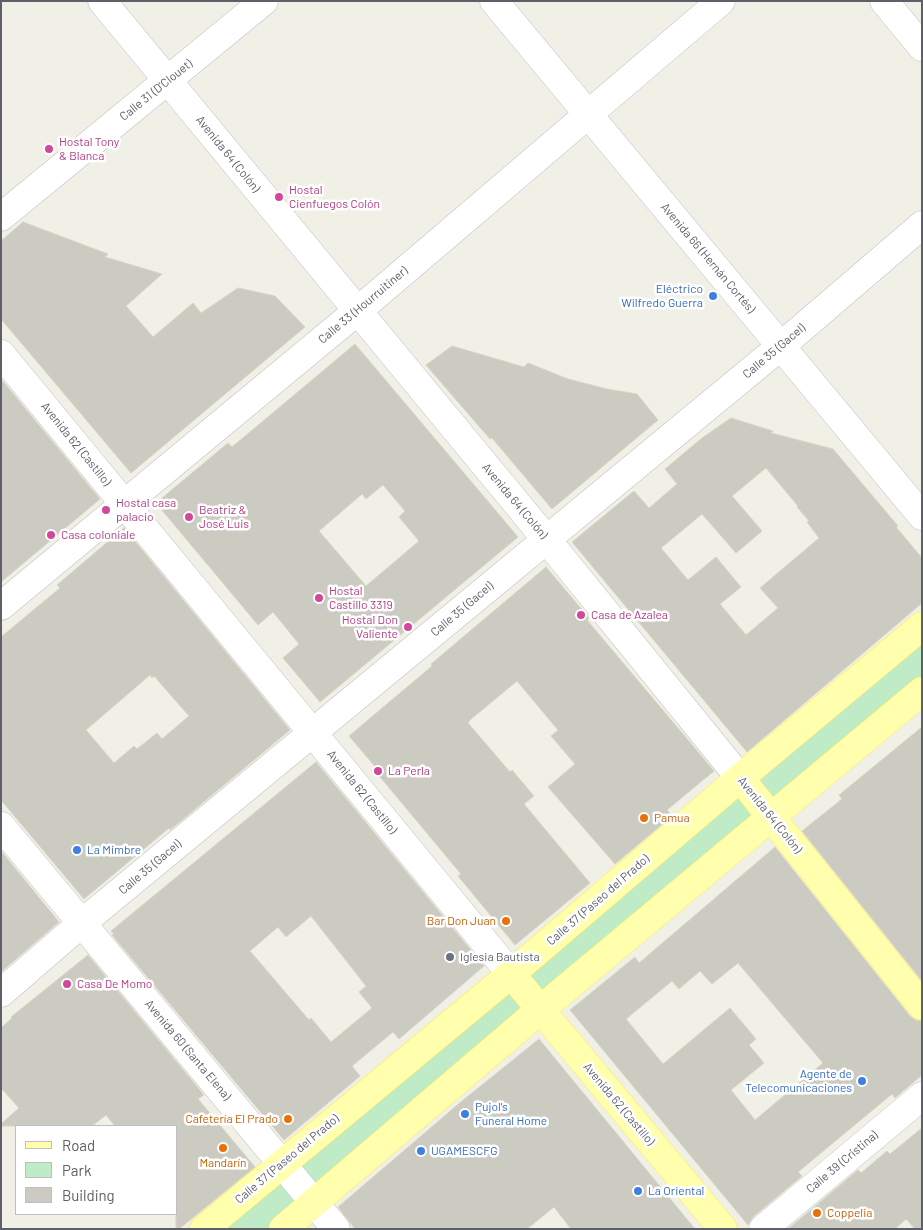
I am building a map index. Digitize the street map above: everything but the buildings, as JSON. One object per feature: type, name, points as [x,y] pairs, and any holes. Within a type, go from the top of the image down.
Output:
[{"type":"main road","name":"Calle 37 (Paseo del Prado)","points":[[204,1229],[281,1163],[511,974],[740,778],[922,626]]},
{"type":"main road","points":[[284,1229],[541,1009],[922,691]]},
{"type":"main road","name":"Avenida 64 (Colón)","points":[[740,778],[922,1006]]},
{"type":"main road","name":"Avenida 62 (Castillo)","points":[[511,974],[723,1229]]},
{"type":"street","name":"Avenida 64 (Colón)","points":[[102,1],[547,540],[740,778]]},
{"type":"street","name":"Calle 31 (D'Clouet)","points":[[1,217],[264,1]]},
{"type":"street","name":"Avenida 66 (Hernán Cortés)","points":[[494,1],[922,516]]},
{"type":"street","name":"Calle 33 (Hourruitiner)","points":[[1,606],[357,310],[722,1]]},
{"type":"street","points":[[884,1],[922,47]]},
{"type":"street","name":"Calle 35 (Gacel)","points":[[1,992],[781,346],[922,225]]},
{"type":"street","name":"Avenida 62 (Castillo)","points":[[1,354],[511,974]]},
{"type":"street","name":"Avenida 60 (Santa Elena)","points":[[1,826],[336,1229]]},
{"type":"street","name":"Calle 39 (Cristina)","points":[[763,1229],[922,1096]]},
{"type":"green space","points":[[922,640],[922,680],[765,809],[270,1229],[220,1229]]},
{"type":"place","name":"Hostal Tony & Blanca","points":[[49,149]]},
{"type":"place","name":"Hostal Cienfuegos Colón","points":[[279,197]]},
{"type":"place","name":"Eléctrico Wilfredo Guerra","points":[[713,296]]},
{"type":"place","name":"Hostal casa palacio","points":[[106,510]]},
{"type":"place","name":"Beatriz & José Luis","points":[[189,517]]},
{"type":"place","name":"Casa coloniale","points":[[51,535]]},
{"type":"place","name":"Hostal Castillo 3319","points":[[319,598]]},
{"type":"place","name":"Casa de Azalea","points":[[581,615]]},
{"type":"place","name":"Hostal Don Valiente","points":[[408,627]]},
{"type":"place","name":"La Perla","points":[[378,771]]},
{"type":"place","name":"Pamua","points":[[644,818]]},
{"type":"place","name":"La Mimbre","points":[[77,850]]},
{"type":"place","name":"Bar Don Juan","points":[[506,921]]},
{"type":"place","name":"Iglesia Bautista","points":[[450,957]]},
{"type":"place","name":"Casa De Momo","points":[[67,984]]},
{"type":"place","name":"Agente de Telecomunicaciones","points":[[862,1081]]},
{"type":"place","name":"Pujol's Funeral Home","points":[[465,1114]]},
{"type":"place","name":"Cafetería El Prado","points":[[288,1119]]},
{"type":"place","name":"Mandarín","points":[[223,1148]]},
{"type":"place","name":"UGAMESCFG","points":[[421,1151]]},
{"type":"place","name":"La Oriental","points":[[638,1191]]},
{"type":"place","name":"Coppelia","points":[[817,1213]]}]
